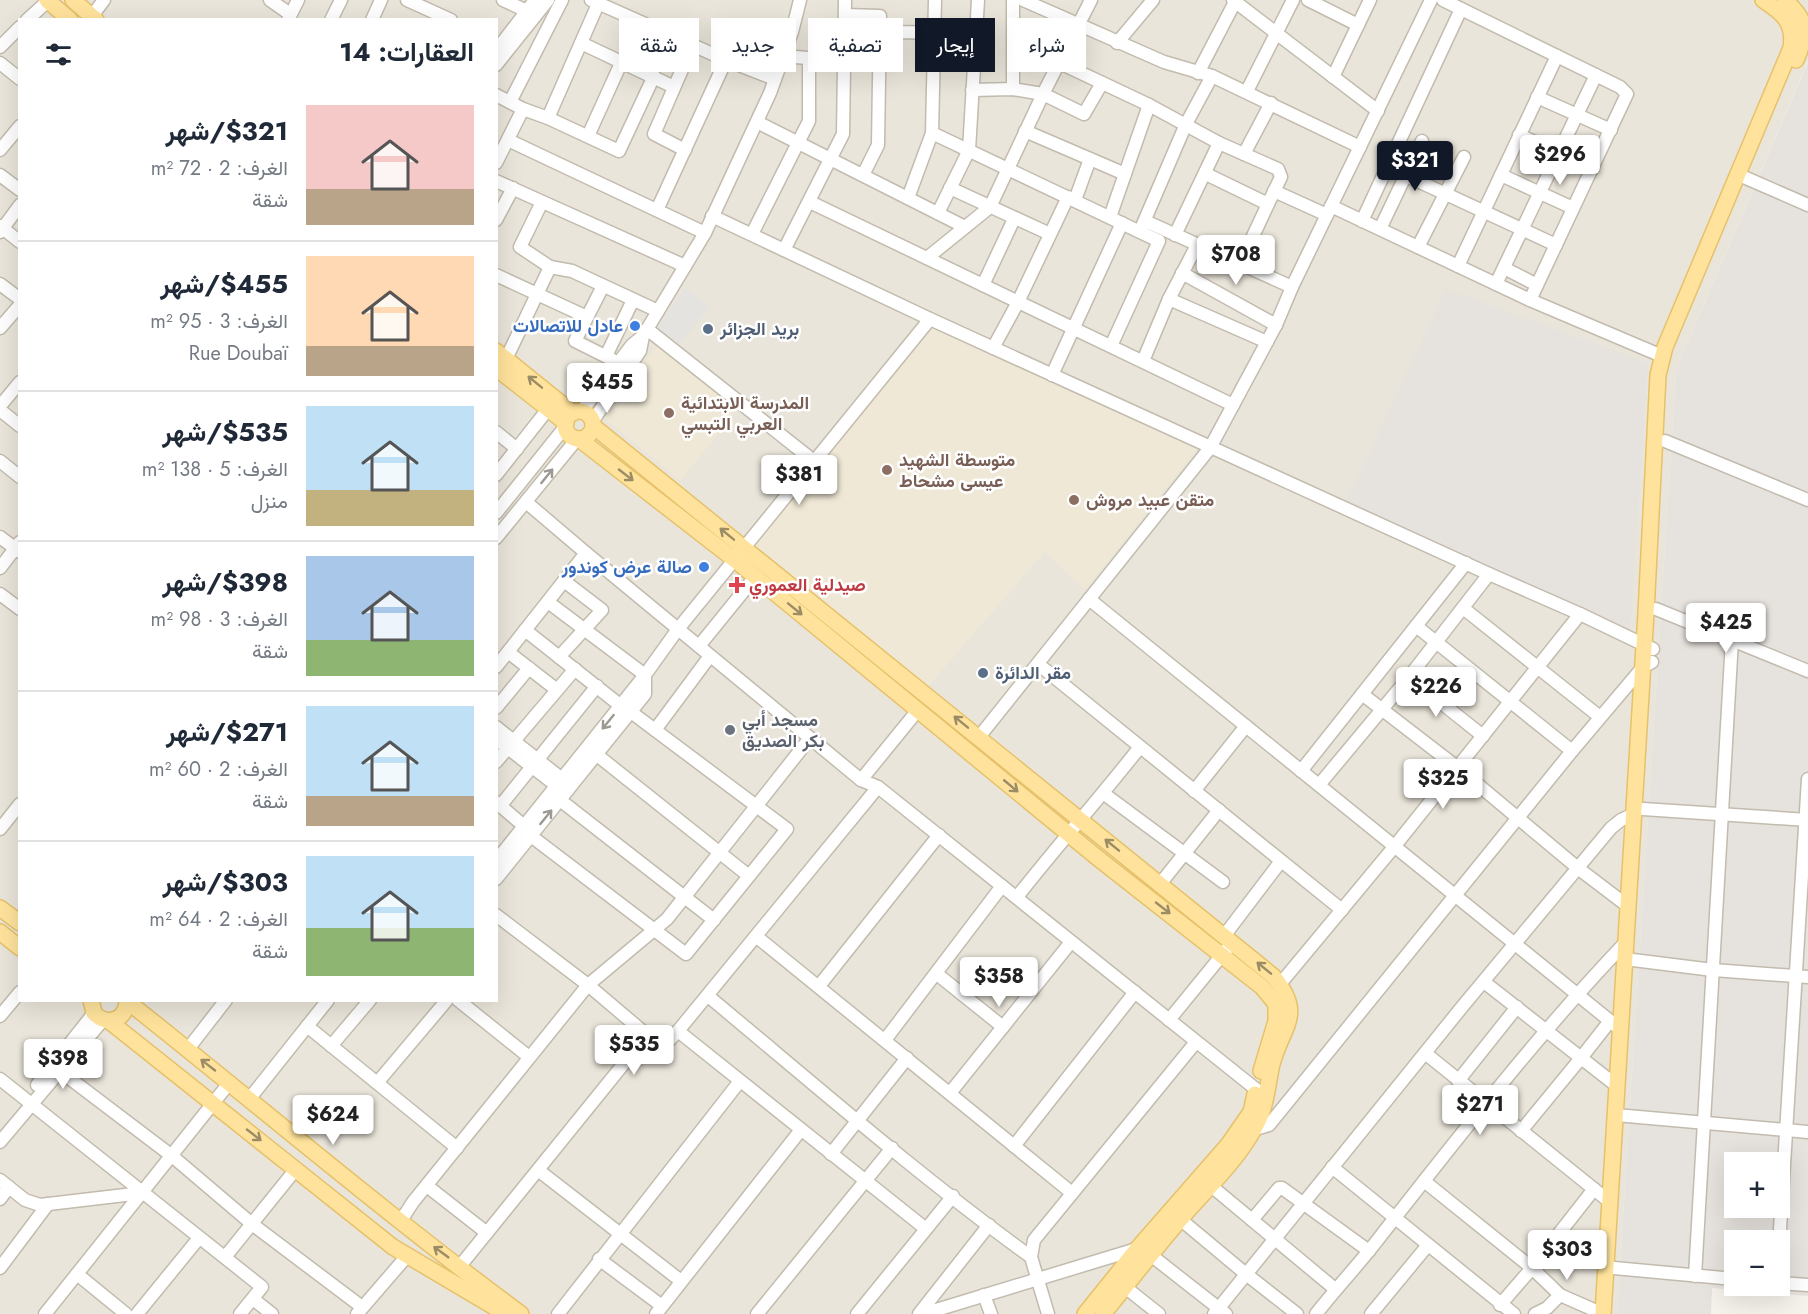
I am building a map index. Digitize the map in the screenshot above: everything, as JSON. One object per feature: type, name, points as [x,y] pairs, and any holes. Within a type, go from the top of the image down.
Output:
[{"type":"main road","points":[[47,0],[68,18]]},
{"type":"main road","points":[[73,0],[94,18]]},
{"type":"main road","points":[[1648,656],[1656,609],[1667,379],[1671,359],[1803,41],[1805,27],[1794,12],[1763,0]]},
{"type":"main road","points":[[1600,1313],[1614,1268],[1621,1115],[1634,960],[1658,375],[1662,356],[1791,48],[1794,12]]},
{"type":"main road","points":[[500,359],[548,409],[578,420],[590,434],[578,439],[735,560],[1068,833],[1273,976],[1288,996],[1290,1014],[1284,1037],[1272,1062],[1260,1117],[1240,1150],[1180,1219],[1103,1314]]},
{"type":"main road","points":[[500,359],[745,548],[1160,884],[1226,944],[1276,1004],[1276,1021],[1264,1056],[1251,1112],[1228,1145],[1138,1248],[1085,1314]]},
{"type":"main road","points":[[1600,1313],[1621,1115],[1617,1086],[1615,1025],[1639,811]]},
{"type":"main road","points":[[0,908],[18,922]]},
{"type":"main road","points":[[0,932],[18,946]]},
{"type":"main road","points":[[96,1010],[121,1017],[125,1012],[127,1002]]},
{"type":"main road","points":[[128,1002],[250,1098],[400,1222],[460,1266],[503,1311]]},
{"type":"main road","points":[[96,1010],[388,1243],[503,1311],[521,1314]]},
{"type":"main road","points":[[388,1243],[400,1222]]},
{"type":"main road","points":[[407,1256],[414,1250],[421,1237]]},
{"type":"street","points":[[29,18],[47,0]]},
{"type":"street","points":[[94,18],[104,0]]},
{"type":"street","points":[[270,0],[289,17],[298,0]]},
{"type":"street","points":[[333,18],[341,0]]},
{"type":"street","points":[[373,18],[381,0]]},
{"type":"street","points":[[407,0],[447,18]]},
{"type":"street","points":[[503,0],[527,11]]},
{"type":"street","points":[[499,45],[535,0]]},
{"type":"street","points":[[498,62],[548,0]]},
{"type":"street","points":[[510,102],[562,0]]},
{"type":"street","points":[[795,18],[800,0]]},
{"type":"street","points":[[845,0],[845,18]]},
{"type":"street","points":[[934,18],[935,0]]},
{"type":"street","points":[[976,18],[978,0]]},
{"type":"street","points":[[1012,90],[1013,0]]},
{"type":"street","points":[[1023,0],[1065,18]]},
{"type":"street","points":[[1082,18],[1091,0]]},
{"type":"street","points":[[1117,43],[1153,0]]},
{"type":"street","points":[[1198,73],[1235,0],[1378,111]]},
{"type":"street","points":[[1247,92],[1293,0]]},
{"type":"street","points":[[1308,0],[1358,25]]},
{"type":"street","points":[[1333,77],[1370,0]]},
{"type":"street","points":[[979,737],[1210,448],[1276,325],[1292,287],[1431,0]]},
{"type":"street","points":[[1443,0],[1620,87],[1626,94],[1530,300]]},
{"type":"street","points":[[548,118],[581,43],[595,2],[632,18]]},
{"type":"street","points":[[1362,221],[1461,9]]},
{"type":"street","points":[[845,15],[880,16],[880,18]]},
{"type":"street","points":[[1086,28],[1164,62],[1212,76],[1360,147]]},
{"type":"street","points":[[0,47],[18,29]]},
{"type":"street","points":[[581,43],[619,60]]},
{"type":"street","points":[[1458,266],[1557,56]]},
{"type":"street","points":[[0,63],[18,77]]},
{"type":"street","points":[[588,136],[619,68]]},
{"type":"street","points":[[645,72],[674,87]]},
{"type":"street","points":[[681,72],[654,134],[685,150]]},
{"type":"street","points":[[657,210],[721,72]]},
{"type":"street","points":[[757,72],[775,79]]},
{"type":"street","points":[[578,420],[632,345],[645,332],[705,232],[757,122],[777,72]]},
{"type":"street","points":[[752,234],[810,121],[809,72]]},
{"type":"street","points":[[784,250],[843,134],[844,72]]},
{"type":"street","points":[[863,175],[878,145],[879,72]]},
{"type":"street","points":[[908,198],[932,133],[933,72]]},
{"type":"street","points":[[938,213],[969,150],[973,72]]},
{"type":"street","points":[[927,258],[990,207],[1055,72]]},
{"type":"street","points":[[1080,72],[1281,172],[1240,264]]},
{"type":"street","points":[[1496,284],[1596,75]]},
{"type":"street","points":[[498,96],[619,151],[654,76]]},
{"type":"street","points":[[1142,226],[1186,124],[1212,76]]},
{"type":"street","points":[[972,90],[1012,90],[1043,94],[1084,114],[1102,82]]},
{"type":"street","points":[[1538,97],[1611,130]]},
{"type":"street","points":[[1244,154],[1271,103]]},
{"type":"street","points":[[1110,217],[1149,105]]},
{"type":"street","points":[[498,159],[523,109]]},
{"type":"street","points":[[757,122],[964,227]]},
{"type":"street","points":[[0,150],[18,128]]},
{"type":"street","points":[[1025,131],[1125,174]]},
{"type":"street","points":[[932,133],[1122,223],[1175,235],[1292,287]]},
{"type":"street","points":[[1520,135],[1593,168]]},
{"type":"street","points":[[508,140],[705,232]]},
{"type":"street","points":[[1380,229],[1422,141]]},
{"type":"street","points":[[1175,235],[1219,143]]},
{"type":"street","points":[[1418,247],[1464,157]]},
{"type":"street","points":[[993,348],[1090,159]]},
{"type":"street","points":[[1206,174],[1268,204]]},
{"type":"street","points":[[0,175],[18,188]]},
{"type":"street","points":[[1501,175],[1573,208]]},
{"type":"street","points":[[1407,176],[1556,245]]},
{"type":"street","points":[[1746,178],[1808,205]]},
{"type":"street","points":[[498,183],[685,266]]},
{"type":"street","points":[[498,216],[513,188]]},
{"type":"street","points":[[950,188],[1050,234]]},
{"type":"street","points":[[1274,191],[1362,221],[1530,300],[1662,356]]},
{"type":"street","points":[[542,202],[520,247],[550,267],[572,271],[658,311]]},
{"type":"street","points":[[810,202],[1233,405]]},
{"type":"street","points":[[18,208],[1,229],[18,241]]},
{"type":"street","points":[[712,216],[1210,448],[1580,614],[1648,656],[1269,1125],[1252,1130]]},
{"type":"street","points":[[983,285],[1014,219]]},
{"type":"street","points":[[1052,375],[1122,223]]},
{"type":"street","points":[[1111,346],[1159,241],[1142,226]]},
{"type":"street","points":[[1143,361],[1169,299],[1197,245]]},
{"type":"street","points":[[500,359],[550,267]]},
{"type":"street","points":[[1504,268],[1537,285]]},
{"type":"street","points":[[1182,273],[1276,325]]},
{"type":"street","points":[[498,276],[587,317]]},
{"type":"street","points":[[0,284],[18,298]]},
{"type":"street","points":[[603,286],[575,341],[619,363]]},
{"type":"street","points":[[1169,299],[1267,342]]},
{"type":"street","points":[[606,356],[633,300]]},
{"type":"street","points":[[0,328],[18,307]]},
{"type":"street","points":[[498,876],[528,831],[626,709],[645,694],[645,675],[678,629],[930,319]]},
{"type":"street","points":[[645,332],[815,462]]},
{"type":"street","points":[[498,511],[640,351],[645,332]]},
{"type":"street","points":[[18,383],[4,392],[0,408],[18,424]]},
{"type":"street","points":[[498,473],[548,409]]},
{"type":"street","points":[[498,434],[517,449]]},
{"type":"street","points":[[498,536],[578,439]]},
{"type":"street","points":[[1665,441],[1808,500]]},
{"type":"street","points":[[0,461],[18,475]]},
{"type":"street","points":[[526,502],[861,780],[878,787],[1257,1090]]},
{"type":"street","points":[[0,537],[18,547],[0,568]]},
{"type":"street","points":[[498,664],[586,553]]},
{"type":"street","points":[[1301,771],[1466,563]]},
{"type":"street","points":[[1319,785],[1489,574]]},
{"type":"street","points":[[699,646],[755,577]]},
{"type":"street","points":[[559,657],[602,610],[564,581]]},
{"type":"street","points":[[0,594],[18,608]]},
{"type":"street","points":[[1089,599],[1615,1025],[1581,1058],[1521,1131]]},
{"type":"street","points":[[548,602],[645,675]]},
{"type":"street","points":[[1463,608],[1600,717]]},
{"type":"street","points":[[1656,609],[1808,671]]},
{"type":"street","points":[[1280,984],[1394,847],[1580,614]]},
{"type":"street","points":[[1416,626],[1572,751]]},
{"type":"street","points":[[525,630],[559,657],[597,686],[626,709],[757,804],[787,829],[686,954],[528,831],[499,804],[597,686]]},
{"type":"street","points":[[1695,1276],[1732,640]]},
{"type":"street","points":[[508,652],[557,690]]},
{"type":"street","points":[[655,730],[710,656]]},
{"type":"street","points":[[1038,664],[1342,910]]},
{"type":"street","points":[[498,706],[529,668]]},
{"type":"street","points":[[498,760],[575,669]]},
{"type":"street","points":[[1408,677],[1483,736]]},
{"type":"street","points":[[1362,694],[1458,768],[1579,869],[1629,907]]},
{"type":"street","points":[[562,789],[597,754],[626,709]]},
{"type":"street","points":[[861,780],[918,710]]},
{"type":"street","points":[[1194,791],[1245,726]]},
{"type":"street","points":[[498,729],[511,745],[535,763],[684,897],[714,920]]},
{"type":"street","points":[[400,1222],[588,985],[667,919],[810,738]]},
{"type":"street","points":[[498,740],[511,745]]},
{"type":"street","points":[[1017,897],[1140,747]]},
{"type":"street","points":[[597,754],[749,876]]},
{"type":"street","points":[[1780,1230],[1786,1130],[1802,977],[1808,779]]},
{"type":"street","points":[[498,917],[588,985],[647,1035],[666,1044],[757,937],[878,787]]},
{"type":"street","points":[[1103,793],[1223,882]]},
{"type":"street","points":[[0,829],[18,806]]},
{"type":"street","points":[[1160,884],[1219,810]]},
{"type":"street","points":[[921,1314],[1138,1248],[1155,1252],[1220,1312],[1246,1274],[1332,1167],[1614,825],[1639,811],[1807,820]]},
{"type":"street","points":[[498,857],[528,831]]},
{"type":"street","points":[[819,986],[939,835]]},
{"type":"street","points":[[1169,1020],[1226,944],[1281,861]]},
{"type":"street","points":[[885,1040],[1002,886]]},
{"type":"street","points":[[757,937],[1072,1193]]},
{"type":"street","points":[[950,1093],[1071,942]]},
{"type":"street","points":[[1316,1314],[1576,994],[1626,942]]},
{"type":"street","points":[[1634,960],[1713,970],[1802,977]]},
{"type":"street","points":[[937,974],[1003,1027]]},
{"type":"street","points":[[1484,982],[1617,1086]]},
{"type":"street","points":[[1014,1146],[1135,992]]},
{"type":"street","points":[[0,1016],[18,994]]},
{"type":"street","points":[[708,996],[892,1148],[1031,1257]]},
{"type":"street","points":[[188,1049],[224,1002]]},
{"type":"street","points":[[250,1098],[326,1002]]},
{"type":"street","points":[[331,1046],[368,1002]]},
{"type":"street","points":[[378,1083],[445,1002]]},
{"type":"street","points":[[461,1002],[530,1057]]},
{"type":"street","points":[[1458,1081],[1517,1007]]},
{"type":"street","points":[[0,1130],[60,1071],[96,1010]]},
{"type":"street","points":[[0,1142],[96,1010]]},
{"type":"street","points":[[307,1026],[457,1148]]},
{"type":"street","points":[[678,1031],[800,1131],[926,1229]]},
{"type":"street","points":[[460,1266],[647,1035]]},
{"type":"street","points":[[1048,1314],[1031,1257],[1034,1240],[1197,1042]]},
{"type":"street","points":[[1425,1053],[1610,1202]]},
{"type":"street","points":[[831,1154],[907,1058]]},
{"type":"street","points":[[60,1071],[172,1156],[359,1310],[407,1256]]},
{"type":"street","points":[[0,1079],[262,1287],[240,1314]]},
{"type":"street","points":[[558,1314],[741,1081]]},
{"type":"street","points":[[45,1314],[230,1082]]},
{"type":"street","points":[[1621,1115],[1808,1132]]},
{"type":"street","points":[[599,1259],[659,1310],[800,1131]]},
{"type":"street","points":[[757,1314],[892,1148]]},
{"type":"street","points":[[1332,1167],[1514,1314]]},
{"type":"street","points":[[225,1257],[297,1169]]},
{"type":"street","points":[[538,1170],[681,1281]]},
{"type":"street","points":[[1424,1181],[1532,1268],[1560,1295],[1600,1313]]},
{"type":"street","points":[[0,1199],[5,1184],[25,1200],[40,1205],[142,1193]]},
{"type":"street","points":[[1210,1185],[1335,1289]]},
{"type":"street","points":[[427,1186],[487,1233]]},
{"type":"street","points":[[1252,1220],[1279,1188],[1369,1251]]},
{"type":"street","points":[[1500,1305],[1594,1189]]},
{"type":"street","points":[[857,1314],[953,1196]]},
{"type":"street","points":[[0,1268],[48,1204]]},
{"type":"street","points":[[1180,1219],[1297,1314]]},
{"type":"street","points":[[921,1314],[989,1225]]},
{"type":"street","points":[[137,1314],[200,1238]]},
{"type":"street","points":[[1371,1314],[1428,1245]]},
{"type":"street","points":[[1614,1268],[1724,1278]]},
{"type":"street","points":[[77,1274],[126,1314]]},
{"type":"street","points":[[1790,1283],[1808,1285]]},
{"type":"street","points":[[1125,1287],[1159,1314]]},
{"type":"street","points":[[984,1295],[991,1314]]},
{"type":"street","points":[[1535,1314],[1547,1308],[1560,1295]]},
{"type":"street","points":[[253,1299],[272,1314]]},
{"type":"shaded area","points":[[0,0],[1808,0],[1808,61],[1676,370],[1617,1314],[0,1314]]},
{"type":"shaded area","points":[[1808,62],[1808,1296],[1790,1294],[1790,1230],[1724,1230],[1724,1289],[1712,1288],[1711,1314],[1617,1314],[1676,370]]},
{"type":"shaded area","points":[[685,288],[710,307],[679,344],[657,328]]},
{"type":"shaded area","points":[[1446,289],[1648,363],[1630,632],[1346,502]]},
{"type":"shaded area","points":[[933,327],[1197,449],[1085,590],[1045,551],[928,686],[755,545]]},
{"type":"shaded area","name":"المدرسة الابتدائية العربي التبسي","points":[[657,346],[736,411],[680,481],[601,415]]},
{"type":"place","name":"عادل للاتصالات","points":[[635,326]]},
{"type":"place","name":"بريد الجزائر","points":[[708,329]]},
{"type":"place","name":"المدرسة الابتدائية العربي التبسي","points":[[669,413]]},
{"type":"place","name":"متوسطة الشهيد عيسى مشحاط","points":[[887,470]]},
{"type":"place","name":"متقن عبيد مروش","points":[[1074,500]]},
{"type":"place","name":"صالة عرض كوندور","points":[[704,567]]},
{"type":"place","name":"صيدلية العموري","points":[[737,585]]},
{"type":"place","name":"مقر الدائرة","points":[[983,673]]},
{"type":"place","name":"مسجد أبي بكر الصديق","points":[[730,730]]}]
